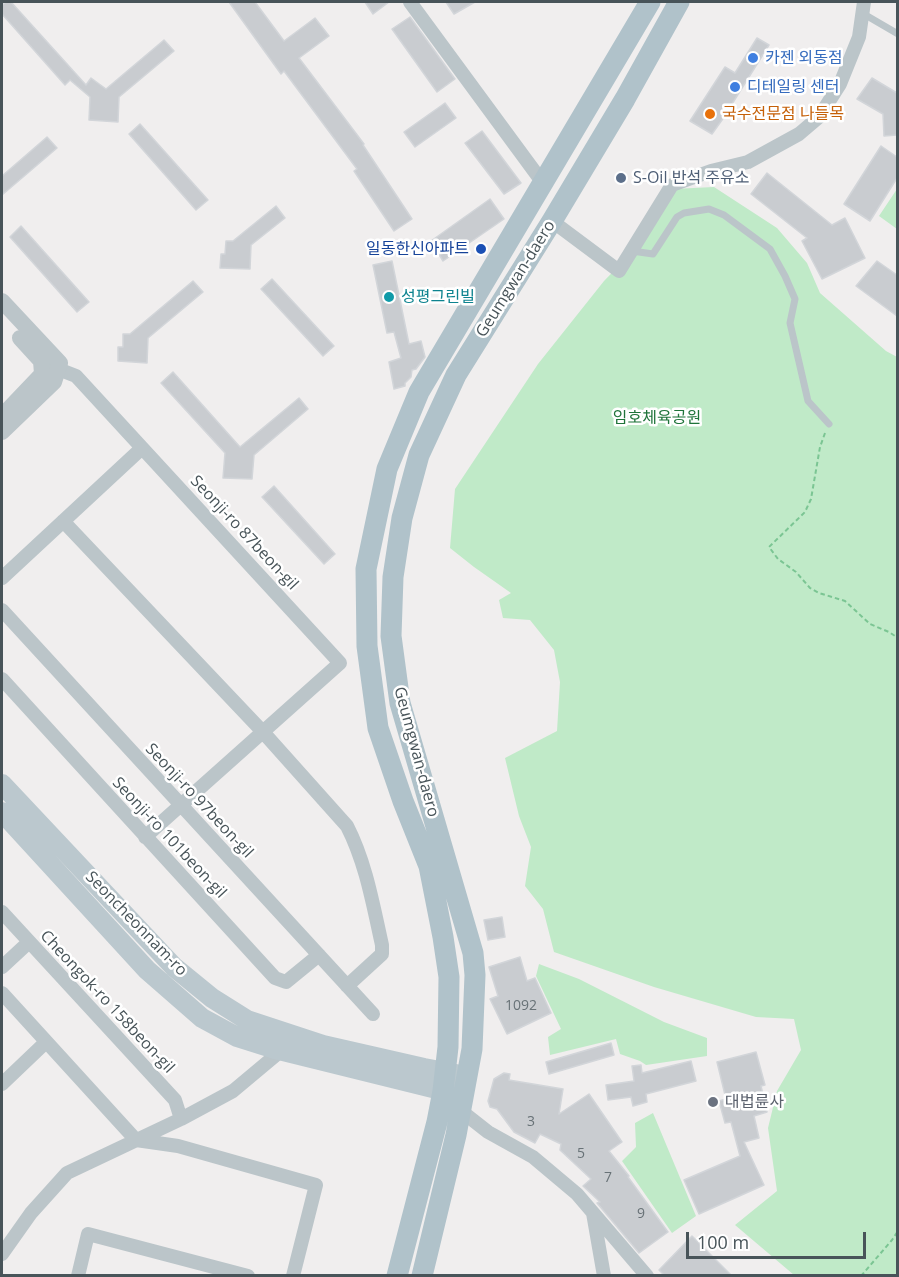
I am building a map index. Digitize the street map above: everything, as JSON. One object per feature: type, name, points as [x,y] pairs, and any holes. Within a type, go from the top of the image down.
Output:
[{"type":"main road","name":"Geumgwan-daero","points":[[422,1275],[456,1135],[456,1089],[449,977],[429,866],[403,801],[378,728],[367,646],[366,569],[387,469],[419,392],[650,2]]},
{"type":"main road","name":"Geumgwan-daero","points":[[397,1275],[437,1122],[456,1089],[472,1049],[476,975],[473,953],[400,703],[391,636],[393,577],[402,518],[419,455],[456,375],[625,99],[679,2]]},
{"type":"main road","name":"Seoncheonnam-ro","points":[[2,784],[174,967],[212,998],[247,1020],[456,1089]]},
{"type":"main road","name":"Seoncheonnam-ro","points":[[2,812],[147,970],[202,1018],[237,1037],[282,1050],[456,1089]]},
{"type":"main road","points":[[422,1179],[434,1180],[427,1212],[433,1231]]},
{"type":"street","points":[[410,2],[543,183]]},
{"type":"street","points":[[552,221],[619,271],[672,185],[711,171],[748,162],[799,134],[819,117],[840,84],[858,37],[863,7]]},
{"type":"street","points":[[2,301],[60,363],[42,374],[2,417]]},
{"type":"street","points":[[2,317],[50,368],[54,382],[2,432]]},
{"type":"street","name":"Seonji-ro 87beon-gil","points":[[50,368],[76,376],[340,663],[146,837]]},
{"type":"street","points":[[2,578],[142,448]]},
{"type":"street","points":[[63,521],[263,732],[346,826],[355,842],[369,885],[382,945],[382,954],[347,986]]},
{"type":"street","name":"Seonji-ro 97beon-gil","points":[[2,610],[373,1014]]},
{"type":"street","name":"Seonji-ro 101beon-gil","points":[[2,680],[275,978],[286,982],[319,955]]},
{"type":"street","name":"Cheongok-ro 158beon-gil","points":[[2,912],[175,1100],[181,1119]]},
{"type":"street","points":[[2,967],[29,942]]},
{"type":"street","points":[[2,993],[136,1140],[178,1146],[316,1185],[293,1275]]},
{"type":"street","points":[[2,1084],[46,1042]]},
{"type":"street","points":[[2,1254],[31,1214],[67,1173],[181,1119],[233,1090],[282,1050]]},
{"type":"street","points":[[456,1089],[488,1131],[533,1157],[577,1194],[647,1275]]},
{"type":"street","points":[[593,1212],[603,1275]]},
{"type":"street","points":[[78,1275],[88,1234],[248,1275]]},
{"type":"lane","points":[[863,7],[897,34]]},
{"type":"lane","points":[[632,251],[653,254],[677,217],[684,213],[709,209],[724,215],[770,249],[795,299],[790,323],[808,401],[829,424]]},
{"type":"path","points":[[829,424],[820,447],[811,499],[805,512],[769,546],[778,559],[796,572],[810,588],[845,601],[870,624],[897,638]]},
{"type":"path","points":[[861,1275],[897,1231]]},
{"type":"green space","name":"임호체육공원","points":[[714,187],[777,228],[807,263],[820,293],[886,351],[897,357],[897,1275],[794,1275],[735,1225],[777,1191],[768,1128],[777,1091],[801,1050],[794,1019],[756,1017],[654,987],[554,952],[543,909],[525,886],[531,847],[519,816],[505,758],[557,731],[560,682],[554,650],[530,620],[503,618],[499,600],[511,593],[450,548],[455,489],[538,364],[604,281],[643,241],[673,189]]},
{"type":"green space","points":[[897,189],[897,229],[879,216]]},
{"type":"green space","points":[[539,964],[579,979],[664,1022],[707,1038],[707,1056],[646,1065],[620,1054],[616,1039],[550,1055],[548,1037],[561,1029],[536,976]]},
{"type":"green space","points":[[653,1113],[696,1216],[672,1233],[622,1161],[636,1147],[635,1123]]},
{"type":"building","points":[[11,2],[86,85],[91,78],[106,89],[164,40],[174,51],[119,97],[118,122],[89,120],[90,97],[70,80],[65,85],[2,14],[2,5]]},
{"type":"building","points":[[229,2],[255,2],[284,41],[315,18],[329,36],[299,58],[364,144],[412,219],[394,231],[354,171],[357,169],[284,71],[281,74]]},
{"type":"building","points":[[365,2],[389,2],[373,14]]},
{"type":"building","points":[[446,2],[475,2],[454,14]]},
{"type":"building","points":[[410,17],[455,79],[437,92],[392,29]]},
{"type":"building","points":[[757,38],[769,45],[712,134],[690,121],[725,67],[735,73]]},
{"type":"building","points":[[872,78],[897,93],[897,135],[884,136],[883,114],[857,99]]},
{"type":"building","points":[[445,103],[456,118],[415,147],[404,132]]},
{"type":"building","points":[[140,124],[208,200],[196,210],[129,134]]},
{"type":"building","points":[[482,131],[521,183],[504,194],[465,143]]},
{"type":"building","points":[[47,137],[57,148],[2,195],[2,176]]},
{"type":"building","points":[[881,146],[897,157],[897,178],[870,221],[844,204]]},
{"type":"building","points":[[767,173],[832,225],[845,218],[865,258],[822,279],[802,241],[807,238],[751,194]]},
{"type":"building","points":[[490,199],[504,219],[443,261],[431,241]]},
{"type":"building","points":[[276,206],[285,218],[251,245],[250,269],[220,268],[221,254],[225,254],[226,241],[233,241]]},
{"type":"building","points":[[21,226],[89,302],[77,312],[10,237]]},
{"type":"building","points":[[392,261],[409,344],[421,341],[425,357],[416,369],[412,370],[411,377],[405,386],[394,389],[389,362],[401,358],[394,332],[387,333],[373,265]]},
{"type":"building","points":[[877,261],[897,275],[897,316],[856,286]]},
{"type":"building","points":[[272,279],[334,346],[323,356],[261,289]]},
{"type":"building","points":[[193,281],[203,292],[148,338],[147,363],[118,361],[118,347],[123,347],[123,334],[130,334]]},
{"type":"building","points":[[173,372],[240,447],[299,398],[308,409],[254,455],[252,479],[223,478],[225,453],[161,383]]},
{"type":"building","points":[[274,486],[335,554],[324,564],[262,497]]},
{"type":"building","points":[[502,917],[505,937],[488,940],[484,920]]},
{"type":"building","points":[[520,957],[527,981],[535,978],[551,1013],[507,1034],[490,999],[498,996],[489,967]]},
{"type":"building","points":[[611,1043],[614,1055],[549,1074],[546,1062]]},
{"type":"building","points":[[756,1052],[765,1085],[761,1086],[767,1112],[754,1116],[759,1138],[744,1142],[764,1185],[699,1214],[684,1180],[740,1156],[731,1122],[725,1123],[719,1101],[726,1099],[717,1062]]},
{"type":"building","points":[[691,1061],[696,1081],[646,1094],[647,1102],[633,1106],[631,1097],[608,1100],[606,1085],[634,1081],[632,1066],[641,1065],[642,1073]]},
{"type":"building","points":[[504,1073],[510,1074],[509,1080],[563,1089],[559,1114],[589,1094],[622,1142],[609,1151],[668,1232],[639,1253],[597,1203],[600,1202],[583,1186],[591,1179],[560,1150],[561,1144],[540,1134],[535,1143],[514,1132],[497,1109],[490,1107],[488,1101],[494,1079]]},
{"type":"building","points":[[692,1236],[731,1275],[664,1275],[659,1270]]},
{"type":"place","name":"카젠 외동점","points":[[753,58]]},
{"type":"place","name":"디테일링 센터","points":[[735,87]]},
{"type":"place","name":"국수전문점 나들목","points":[[710,114]]},
{"type":"place","name":"S-Oil 반석 주유소","points":[[621,178]]},
{"type":"place","name":"일동한신아파트","points":[[481,249]]},
{"type":"place","name":"성평그린빌","points":[[389,297]]},
{"type":"place","name":"대법륜사","points":[[713,1102]]}]
